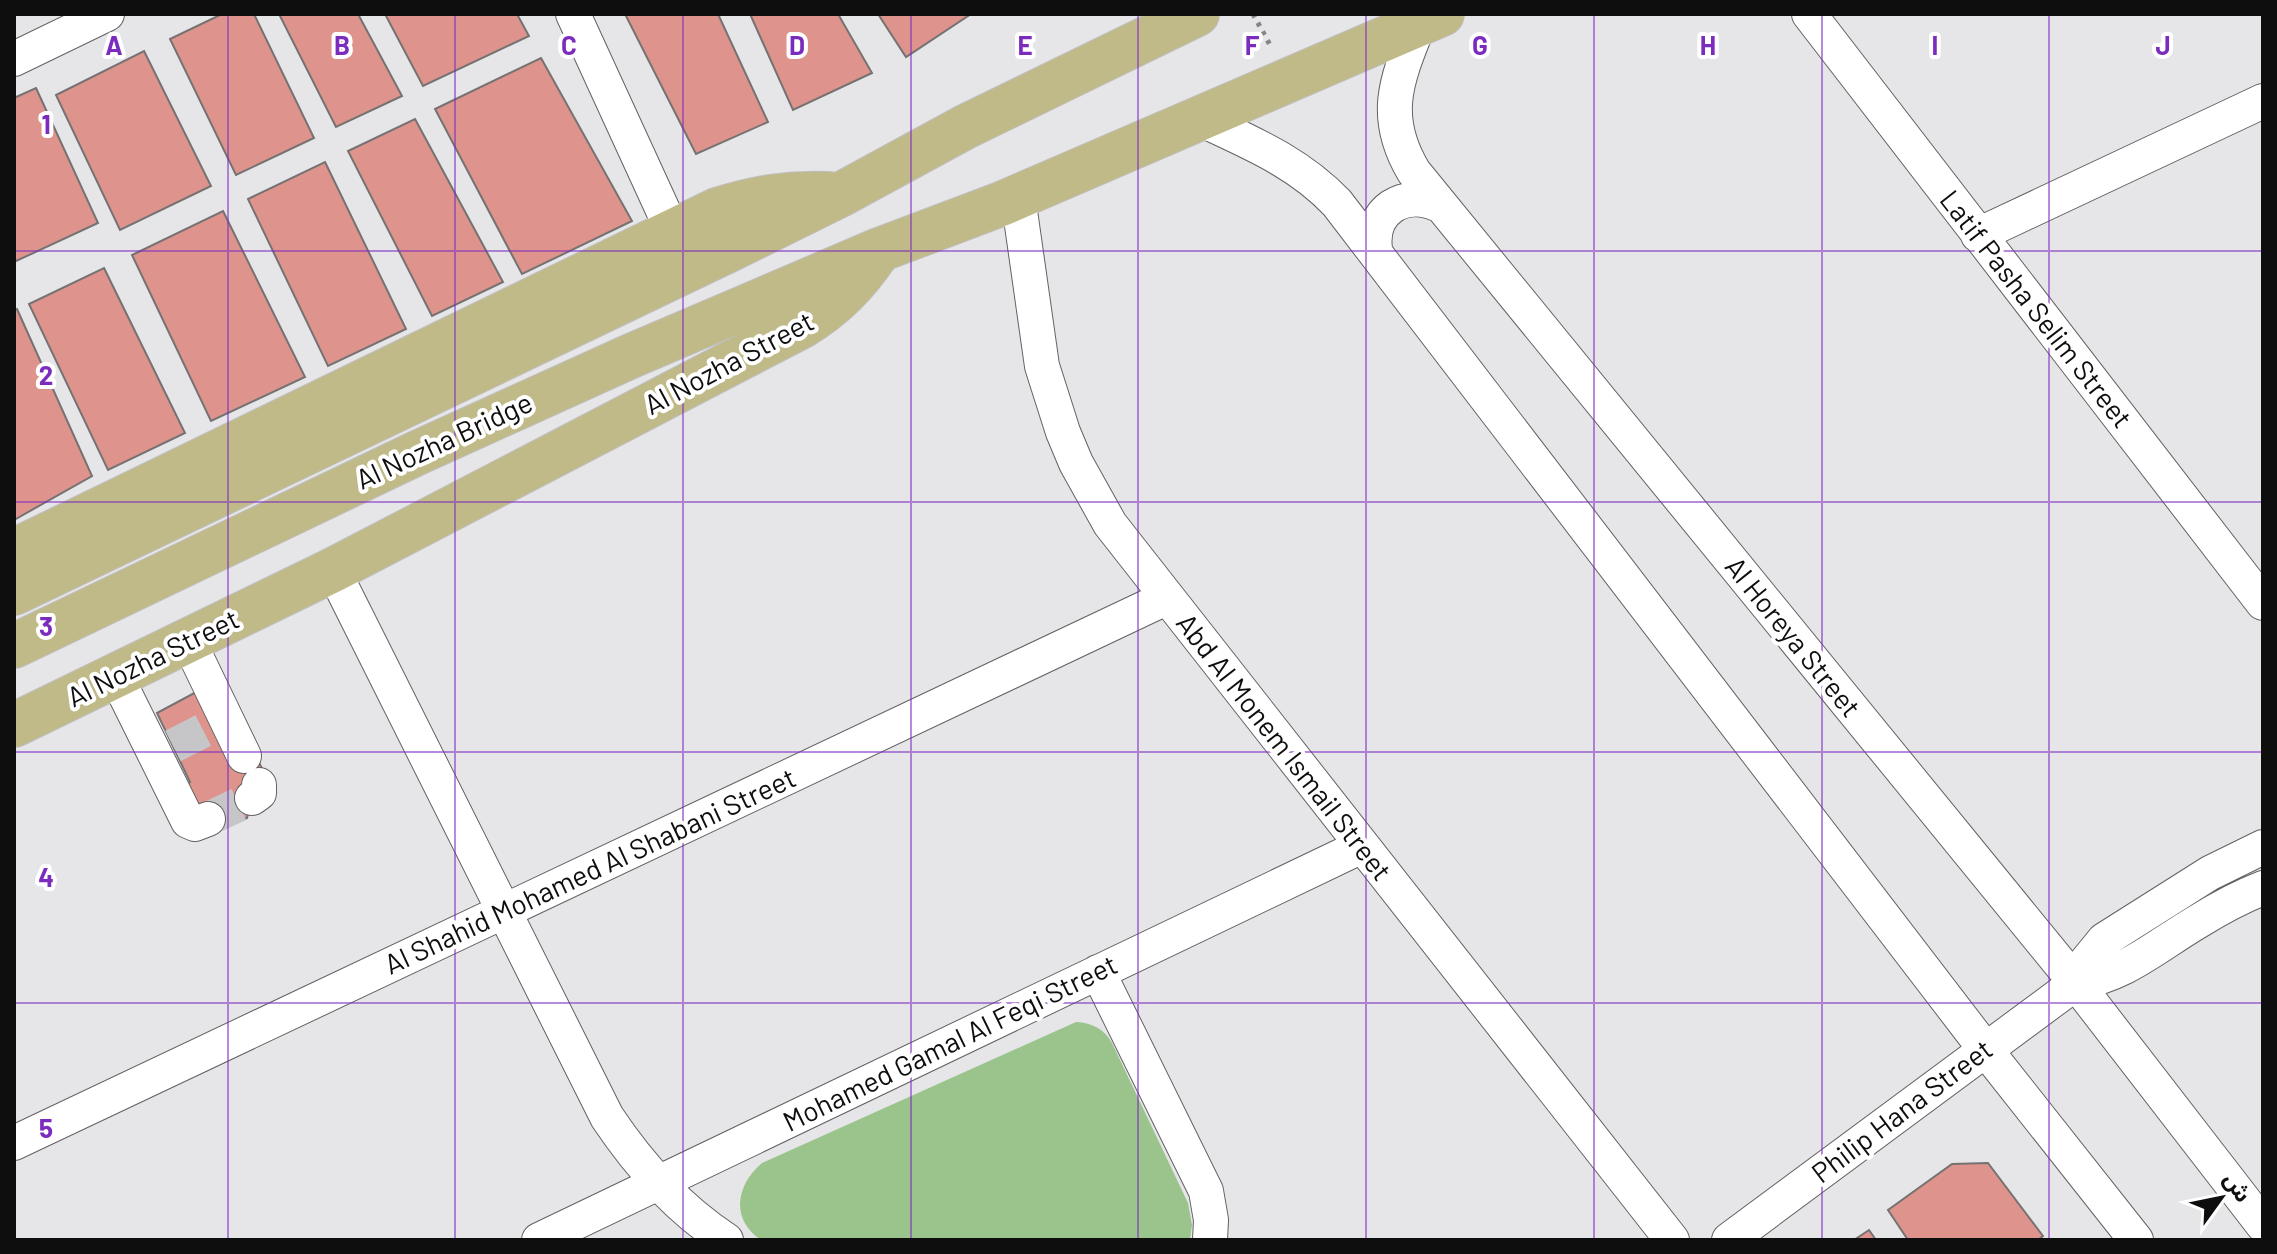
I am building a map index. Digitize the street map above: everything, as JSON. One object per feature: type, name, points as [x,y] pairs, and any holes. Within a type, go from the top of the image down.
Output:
[{"type":"main road","points":[[14,551],[717,210],[757,197],[798,192],[840,195],[965,127],[1127,32],[1197,14]]},
{"type":"main road","points":[[879,250],[1018,197],[1430,20]]},
{"type":"main road","name":"Al Nozha Bridge","points":[[14,593],[840,195]]},
{"type":"main road","name":"Al Nozha Bridge","points":[[14,646],[417,453],[756,301],[879,250]]},
{"type":"main road","name":"Al Nozha Street","points":[[14,725],[333,570],[802,326],[841,299],[879,250]]},
{"type":"street","points":[[14,59],[107,14]]},
{"type":"street","points":[[573,14],[673,232]]},
{"type":"street","name":"Latif Pasha Selim Street","points":[[1809,14],[2263,603]]},
{"type":"street","name":"Al Horeya Street","points":[[1430,20],[1396,85],[1394,115],[1406,158],[1439,205],[2076,983],[2263,1225]]},
{"type":"street","points":[[1978,235],[2263,101]]},
{"type":"street","points":[[1200,119],[1273,152],[1301,170],[1337,203],[1985,1049],[2136,1240]]},
{"type":"street","name":"Abd Al Monem Ismail Street","points":[[1018,197],[1042,366],[1076,463],[1110,524],[1672,1240]]},
{"type":"street","points":[[1375,249],[1375,227],[1387,209],[1407,199],[1418,198],[1439,205]]},
{"type":"street","points":[[333,570],[607,1117],[658,1183],[696,1218],[726,1240]]},
{"type":"street","name":"Al Shahid Mohamed Al Shabani Street","points":[[14,1143],[1166,598]]},
{"type":"street","points":[[188,640],[220,722],[252,779]]},
{"type":"street","points":[[116,676],[164,750],[188,821],[195,824],[208,819]]},
{"type":"street","name":"Mohamed Gamal Al Feqi Street","points":[[539,1240],[1362,846]]},
{"type":"street","name":"Philip Hana Street","points":[[2076,983],[2082,967],[2104,940],[2210,873],[2263,847]]},
{"type":"street","name":"Philip Hana Street","points":[[1729,1240],[2076,983],[2112,975],[2128,967],[2198,921],[2263,888]]},
{"type":"street","points":[[1098,972],[1206,1191],[1211,1220],[1210,1240]]},
{"type":"green space","points":[[1076,1022],[1097,1028],[1112,1043],[1188,1203],[1192,1225],[1190,1240],[761,1240],[744,1222],[740,1202],[742,1191],[762,1163]]},
{"type":"building","points":[[222,14],[254,14],[314,138],[236,175],[170,39]]},
{"type":"building","points":[[279,14],[358,14],[402,96],[336,127]]},
{"type":"building","points":[[385,14],[517,14],[529,36],[423,86]]},
{"type":"building","points":[[625,14],[718,14],[768,122],[696,154]]},
{"type":"building","points":[[750,14],[838,14],[872,73],[793,110]]},
{"type":"building","points":[[878,14],[971,14],[906,57]]},
{"type":"building","points":[[144,51],[211,186],[120,230],[56,95]]},
{"type":"building","points":[[541,58],[632,221],[522,274],[435,109]]},
{"type":"building","points":[[36,88],[98,223],[14,262],[14,98]]},
{"type":"building","points":[[415,119],[503,282],[432,316],[348,151]]},
{"type":"building","points":[[325,162],[406,329],[328,366],[248,199]]},
{"type":"building","points":[[223,211],[305,377],[211,421],[132,255]]},
{"type":"building","points":[[104,268],[185,433],[108,470],[29,304]]},
{"type":"building","points":[[17,309],[92,476],[14,520],[14,310]]},
{"type":"building","points":[[198,691],[253,751],[268,780],[252,798],[247,818],[216,832],[178,789],[190,782],[157,713]]},
{"type":"building","points":[[1988,1163],[2043,1236],[2038,1240],[1908,1240],[1888,1210],[1952,1164]]},
{"type":"building","points":[[1869,1230],[1876,1240],[1854,1240]]},
{"type":"tunnel","points":[[173,746],[214,725]]},
{"type":"tunnel","points":[[208,819],[252,798]]}]
